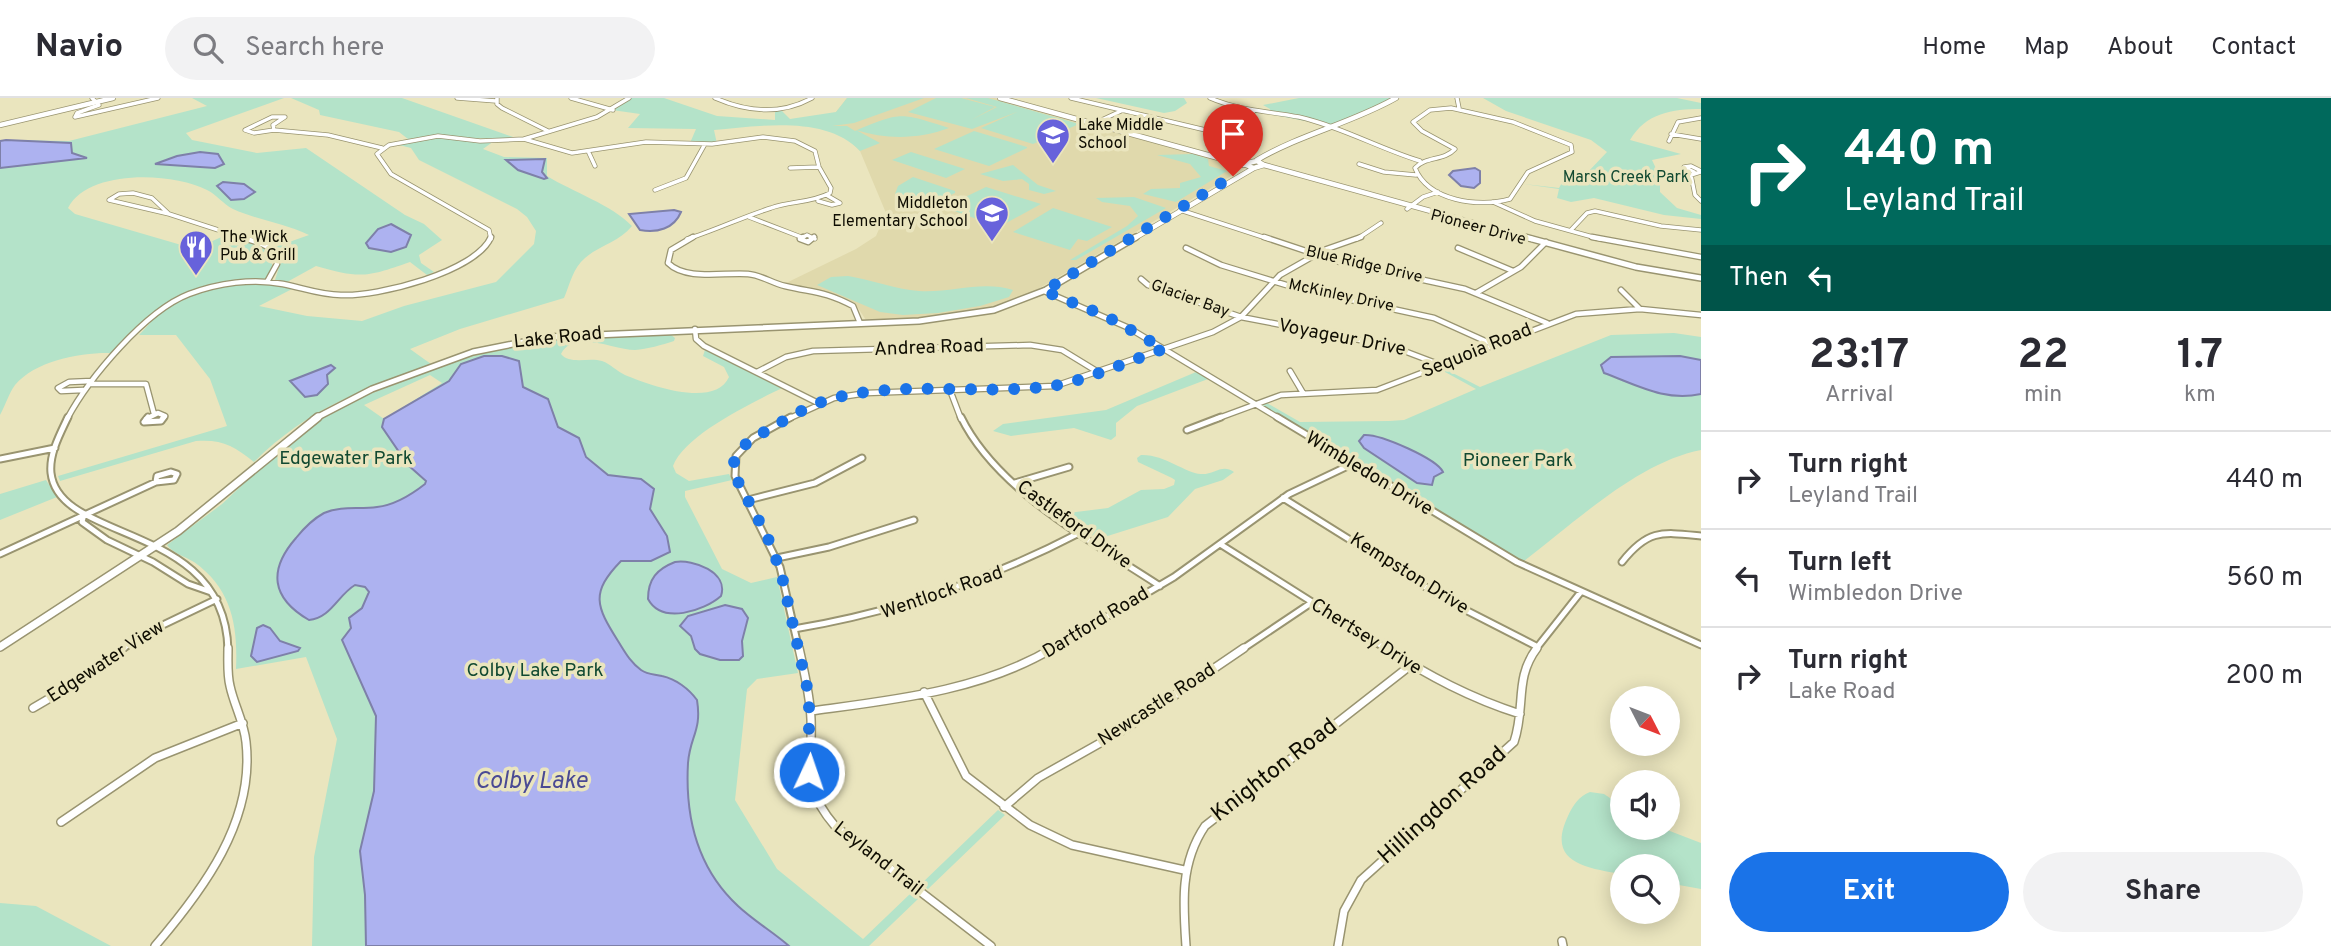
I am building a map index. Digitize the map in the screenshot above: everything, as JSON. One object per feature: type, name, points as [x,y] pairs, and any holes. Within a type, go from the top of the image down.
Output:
[{"type":"main road","points":[[0,125],[94,100],[113,98]]},
{"type":"street","points":[[94,100],[98,106],[77,113],[75,117],[158,98]]},
{"type":"street","points":[[457,98],[496,100],[502,109],[531,120],[548,131]]},
{"type":"street","points":[[571,98],[613,110]]},
{"type":"street","points":[[274,130],[273,125],[285,117],[272,117],[245,130],[254,133],[274,130],[328,135],[382,148],[432,136],[495,141],[524,139],[592,120],[613,110],[629,98]]},
{"type":"street","points":[[715,98],[733,106],[765,110],[792,107],[812,98]]},
{"type":"street","points":[[1000,98],[1244,165]]},
{"type":"street","points":[[1071,98],[1217,132],[1234,130],[1248,121],[1252,112]]},
{"type":"street","points":[[1210,98],[1228,107],[1298,117],[1362,135],[1391,152],[1420,161],[1448,155],[1455,149],[1449,142],[1418,129],[1413,122],[1415,118],[1434,109],[1459,108],[1550,134],[1566,141],[1573,149],[1568,156],[1527,173],[1512,198],[1493,202],[1462,200],[1438,192],[1416,175],[1382,171],[1359,164]]},
{"type":"street","points":[[1184,147],[1252,160],[1263,159],[1289,144],[1375,110],[1396,98]]},
{"type":"street","points":[[1457,98],[1459,108]]},
{"type":"street","points":[[1096,123],[1121,111]]},
{"type":"street","points":[[1669,141],[1678,122],[1701,118]]},
{"type":"street","points":[[1671,134],[1701,139]]},
{"type":"street","points":[[524,139],[562,152],[589,153],[646,142],[705,144],[755,138],[790,140],[815,150],[819,167],[831,188],[828,196],[778,205],[678,244],[669,253],[667,263],[686,272],[744,273],[784,286],[826,292],[853,306],[860,323]]},
{"type":"street","points":[[655,190],[686,178],[705,144]]},
{"type":"street","points":[[1265,165],[1289,144]]},
{"type":"street","points":[[211,592],[210,585],[197,571],[156,546],[119,532],[96,516],[84,514],[52,481],[51,465],[55,448],[71,411],[90,382],[168,304],[219,286],[267,282],[338,296],[374,293],[460,265],[477,255],[491,236],[486,228],[387,171],[377,154],[382,148]]},
{"type":"street","points":[[589,153],[595,166]]},
{"type":"street","name":"Lake Road","points":[[1180,210],[1252,160]]},
{"type":"street","name":"Pioneer Drive","points":[[1252,160],[1408,207]]},
{"type":"street","points":[[1416,175],[1415,167],[1420,161]]},
{"type":"street","name":"Pioneer Drive","points":[[1244,165],[1545,244],[1632,270],[1701,280]]},
{"type":"street","name":"Lake Road","points":[[0,647],[156,546],[229,492],[296,430],[325,411],[365,392],[453,359],[518,341],[575,334],[967,316],[1010,306],[1044,291],[1180,210],[1265,165]]},
{"type":"street","points":[[1685,166],[1701,171],[1694,172],[1685,166]]},
{"type":"street","points":[[790,168],[819,167]]},
{"type":"street","points":[[1694,172],[1691,175],[1694,192],[1701,201]]},
{"type":"street","points":[[1408,207],[1423,197],[1438,192]]},
{"type":"street","points":[[1694,192],[1701,193]]},
{"type":"street","points":[[169,214],[152,198],[144,195],[124,193],[109,200],[169,214],[270,247],[277,261],[275,271],[267,282]]},
{"type":"street","points":[[817,200],[832,205],[840,203],[828,196]]},
{"type":"street","points":[[1493,202],[1519,216],[1571,230],[1649,250],[1701,257]]},
{"type":"street","name":"Blue Ridge Drive","points":[[1180,210],[1316,255],[1427,279],[1476,293],[1547,323]]},
{"type":"street","points":[[1571,230],[1587,212],[1595,211],[1661,226],[1701,230]]},
{"type":"street","points":[[749,217],[801,237]]},
{"type":"street","points":[[1241,317],[1273,281],[1316,255],[1355,240],[1381,223]]},
{"type":"street","points":[[1476,293],[1513,271],[1545,244]]},
{"type":"street","points":[[1458,247],[1513,271]]},
{"type":"street","name":"McKinley Drive","points":[[1186,248],[1208,260],[1273,281],[1422,314],[1494,345]]},
{"type":"street","name":"Glacier Bay","points":[[1141,279],[1156,288],[1241,317]]},
{"type":"street","points":[[1621,290],[1640,309]]},
{"type":"street","name":"Wimbledon Drive","points":[[1044,291],[1106,316],[1164,349],[1488,546],[1580,593],[1701,645]]},
{"type":"street","name":"Sequoia Road","points":[[1254,404],[1282,395],[1377,390],[1547,323],[1591,312],[1640,309],[1701,315]]},
{"type":"street","name":"Leyland Trail","points":[[991,946],[824,815],[810,784],[811,711],[794,629],[776,558],[734,472],[738,452],[753,438],[818,403],[863,393],[1048,387],[1213,332],[1241,317]]},
{"type":"street","name":"Voyageur Drive","points":[[1241,317],[1401,348],[1441,365]]},
{"type":"street","points":[[695,329],[695,336],[702,345],[818,403]]},
{"type":"street","name":"Andrea Road","points":[[757,372],[784,358],[813,351],[1030,345],[1064,351],[1098,372]]},
{"type":"street","points":[[1290,371],[1303,393]]},
{"type":"street","points":[[84,390],[61,391],[58,388],[69,382],[146,384],[154,414]]},
{"type":"street","name":"Castleford Drive","points":[[950,390],[956,414],[968,435],[1015,483],[1160,586]]},
{"type":"street","points":[[1187,430],[1254,404]]},
{"type":"street","points":[[0,459],[55,448]]},
{"type":"street","points":[[748,499],[819,482],[862,458]]},
{"type":"street","name":"Dartford Road","points":[[811,711],[924,692],[989,677],[1026,665],[1160,586],[1283,498],[1352,464]]},
{"type":"street","points":[[1015,483],[1069,467]]},
{"type":"street","points":[[0,554],[156,482]]},
{"type":"street","name":"Kempston Drive","points":[[1283,498],[1454,605],[1536,646]]},
{"type":"street","points":[[84,514],[82,522],[92,531],[141,556],[179,580],[211,592],[227,620],[231,642],[229,683],[243,723],[246,774],[232,827],[203,884],[155,946]]},
{"type":"street","points":[[776,558],[834,546],[914,520]]},
{"type":"street","name":"Wentlock Road","points":[[794,629],[863,618],[932,600],[1011,569],[1081,532]]},
{"type":"street","points":[[1622,562],[1636,542],[1647,536],[1662,533],[1701,536]]},
{"type":"street","name":"Chertsey Drive","points":[[1220,544],[1411,665],[1468,696],[1520,714]]},
{"type":"street","name":"Hillingdon Road","points":[[1338,946],[1342,915],[1359,884],[1507,751],[1517,735],[1522,670],[1536,646],[1580,593]]},
{"type":"street","name":"Edgewater View","points":[[33,708],[74,684],[142,635],[217,599]]},
{"type":"street","name":"Newcastle Road","points":[[1004,807],[1038,778],[1125,729],[1311,603]]},
{"type":"street","name":"Knighton Road","points":[[1186,946],[1184,870],[1192,845],[1209,820],[1411,665]]},
{"type":"street","points":[[924,692],[966,776],[1004,807],[1038,830],[1067,844],[1184,870]]},
{"type":"street","points":[[61,822],[155,758],[243,723]]},
{"type":"shaded area","points":[[847,98],[995,98],[1241,165],[1233,175],[1031,293],[986,309],[934,317],[866,320],[856,305],[841,296],[784,284],[856,249],[876,236],[886,213],[860,151],[849,140],[830,131],[836,112]]},
{"type":"green space","points":[[192,98],[284,98],[186,133],[192,140],[257,153],[306,148],[405,215],[424,224],[442,240],[419,255],[421,263],[434,272],[427,275],[410,262],[384,271],[364,274],[344,273],[316,266],[287,282],[275,280],[281,261],[275,247],[309,235],[242,213],[229,207],[207,190],[192,184],[132,178],[93,186],[78,195],[68,208],[75,214],[195,249],[228,234],[268,250],[272,262],[270,274],[259,281],[221,285],[171,302],[149,317],[112,353],[74,356],[35,369],[15,385],[0,415],[0,140],[69,141],[207,106]]},
{"type":"green space","points":[[291,98],[402,98],[516,138],[408,139],[399,132],[320,115],[319,110]]},
{"type":"green space","points":[[629,98],[664,98],[717,116],[775,120],[775,109],[780,109],[790,119],[836,112],[847,98],[924,98],[854,123],[832,126],[847,126],[880,143],[860,151],[829,132],[792,125],[714,130],[717,144],[690,143],[696,129],[628,128],[640,114],[612,110]]},
{"type":"green space","points":[[936,98],[961,98],[995,107],[971,120],[997,107],[966,98],[988,98],[1079,124],[1033,144],[981,128],[1019,111],[972,129],[908,112]]},
{"type":"green space","points":[[1096,98],[1184,98],[1187,103],[1175,111],[1164,113]]},
{"type":"green space","points":[[1299,98],[1396,98],[1331,126],[1269,114],[1270,109],[1263,105]]},
{"type":"green space","name":"Marsh Creek Park","points":[[1483,98],[1677,98],[1701,103],[1701,109],[1680,110],[1652,118],[1636,131],[1630,140],[1681,154],[1652,160],[1660,177],[1660,192],[1677,208],[1701,215],[1701,219],[1664,215],[1594,198],[1571,202],[1557,198],[1559,189],[1524,184],[1559,188],[1563,181],[1586,174],[1607,152],[1591,140],[1506,111]]},
{"type":"green space","points":[[902,116],[949,128],[903,137],[857,130]]},
{"type":"green space","points":[[974,131],[1027,148],[989,166],[934,149]]},
{"type":"green space","points":[[433,137],[494,141],[483,149],[504,157],[547,158],[547,176],[603,205],[632,226],[581,262],[564,298],[460,329],[410,349],[431,364],[337,402],[274,443],[254,462],[227,445],[213,441],[196,441],[60,481],[58,476],[227,426],[210,379],[176,335],[139,335],[162,311],[180,300],[212,289],[262,284],[294,288],[259,306],[307,316],[362,321],[404,306],[496,282],[534,244],[536,231],[527,217],[517,209],[419,160],[411,148],[395,144]]},
{"type":"green space","points":[[911,152],[965,169],[946,178],[892,160]]},
{"type":"green space","points":[[1193,154],[1208,159],[1209,166],[1227,171],[1176,202],[1143,194],[1151,189],[1180,188],[1180,183],[1201,177],[1190,164],[1157,155]]},
{"type":"green space","points":[[1013,165],[1038,185],[1056,191],[1044,194],[1029,190],[1029,184],[1022,179],[1003,181],[980,174]]},
{"type":"green space","points":[[913,177],[955,193],[922,208],[895,194],[898,186]]},
{"type":"green space","points":[[986,187],[1041,204],[999,227],[946,208],[966,202],[961,199]]},
{"type":"green space","points":[[1134,197],[1166,208],[1076,260],[1070,260],[1127,226],[1138,216],[1130,206],[1102,202],[1096,198]]},
{"type":"green space","points":[[1053,208],[1112,227],[1087,241],[1078,239],[1070,250],[1013,232]]},
{"type":"green space","points":[[848,276],[919,291],[978,286],[1013,290],[1009,297],[980,306],[903,315],[880,312],[817,285],[831,277]]},
{"type":"green space","name":"Pioneer Park","points":[[1674,333],[1701,337],[1701,450],[1677,457],[1630,480],[1524,561],[1526,564],[1262,405],[1267,403],[1300,422],[1404,420],[1476,389],[1436,367],[1439,366],[1480,387],[1611,335]]},
{"type":"green space","name":"Colby Lake","points":[[670,334],[675,338],[674,341],[644,349],[584,342],[567,347],[561,354],[569,359],[602,361],[625,375],[681,392],[710,392],[721,387],[729,377],[724,367],[703,356],[705,350],[784,387],[705,431],[680,454],[673,466],[676,473],[689,481],[729,474],[732,480],[685,491],[685,497],[722,569],[751,583],[777,577],[798,673],[757,679],[747,689],[735,800],[777,869],[863,939],[911,893],[918,899],[869,946],[312,946],[314,857],[337,739],[306,657],[236,669],[234,623],[225,596],[207,573],[167,545],[222,504],[287,443],[317,421],[362,397],[459,360],[507,347],[567,337]],"holes":[[[430,375],[442,383],[384,419],[364,405]]]},
{"type":"green space","points":[[1196,372],[1208,379],[1137,406],[1116,423],[1116,436],[1111,440],[1074,428],[1011,436],[993,431],[1003,424],[1106,410]]},
{"type":"green space","points":[[1141,455],[1158,457],[1195,473],[1206,474],[1222,469],[1234,472],[1223,480],[1195,489],[1168,517],[1098,539],[1060,514],[1108,508],[1141,490],[1164,489],[1174,485],[1175,480],[1172,478],[1138,462],[1137,458]]},
{"type":"green space","points":[[46,480],[57,497],[0,520],[0,494]]},
{"type":"green space","points":[[1590,792],[1604,794],[1610,798],[1610,840],[1680,840],[1680,835],[1701,843],[1701,889],[1680,885],[1680,854],[1610,854],[1610,872],[1573,860],[1562,844],[1562,831],[1574,805]]},
{"type":"green space","points":[[998,810],[1005,815],[928,889],[921,884]]},
{"type":"green space","points":[[0,903],[36,906],[111,946],[0,946]]},
{"type":"water","points":[[0,141],[71,143],[72,153],[87,158],[0,168]]},
{"type":"water","points":[[200,152],[218,154],[224,164],[215,168],[155,164],[177,156]]},
{"type":"water","points":[[545,159],[542,172],[547,178],[544,179],[518,170],[506,160]]},
{"type":"water","points":[[1475,168],[1480,171],[1480,183],[1474,188],[1461,186],[1449,175],[1453,171]]},
{"type":"water","points":[[223,182],[244,184],[255,192],[244,199],[231,200],[217,186]]},
{"type":"water","points":[[674,210],[681,212],[674,222],[653,231],[640,230],[629,214]]},
{"type":"water","points":[[391,224],[411,235],[406,247],[391,252],[369,248],[366,243],[378,229]]},
{"type":"water","name":"Colby Lake","points":[[484,356],[502,356],[519,361],[523,387],[548,399],[558,427],[579,438],[586,457],[608,475],[641,479],[654,489],[650,509],[667,536],[670,552],[651,561],[621,561],[604,582],[601,609],[618,641],[637,667],[646,673],[677,682],[697,700],[697,726],[688,763],[689,802],[696,840],[712,875],[724,891],[744,911],[789,946],[366,946],[365,895],[360,851],[374,791],[376,716],[342,640],[351,628],[349,618],[362,608],[369,592],[365,587],[355,585],[329,611],[309,620],[296,611],[281,593],[278,572],[287,550],[305,527],[320,515],[338,509],[384,506],[408,496],[425,484],[426,481],[408,465],[382,427],[384,419],[449,381],[461,364]]},
{"type":"water","points":[[1680,356],[1701,360],[1701,394],[1675,396],[1651,391],[1604,373],[1601,365],[1611,357]]},
{"type":"water","points":[[331,365],[335,368],[327,375],[328,384],[317,395],[305,397],[290,381]]},
{"type":"water","points":[[1364,435],[1408,448],[1431,461],[1443,472],[1434,477],[1432,485],[1417,483],[1364,448],[1359,441]]},
{"type":"water","points":[[675,562],[700,565],[715,574],[720,580],[721,596],[714,602],[683,613],[663,612],[654,607],[648,599],[652,580],[663,568]]},
{"type":"water","points":[[725,605],[742,609],[748,618],[742,641],[743,656],[739,660],[720,660],[700,654],[695,649],[691,636],[680,626],[688,616]]},
{"type":"water","points":[[263,625],[270,628],[280,641],[300,648],[298,651],[257,662],[251,656],[257,628]]},
{"type":"place","name":"Lake Middle School","points":[[1053,165]]},
{"type":"place","name":"Middleton Elementary School","points":[[992,243]]},
{"type":"place","name":"The 'Wick Pub & Grill","points":[[196,277]]},
{"type":"route","points":[[809,772],[811,717],[804,672],[779,563],[734,474],[733,464],[738,452],[753,438],[807,408],[838,397],[872,393],[1052,386],[1075,381],[1164,349],[1106,316],[1044,291],[1233,176]]},
{"type":"park label","name":"Edgewater Park","points":[[346,459]]},
{"type":"park label","name":"Colby Lake Park","points":[[535,671]]}]
